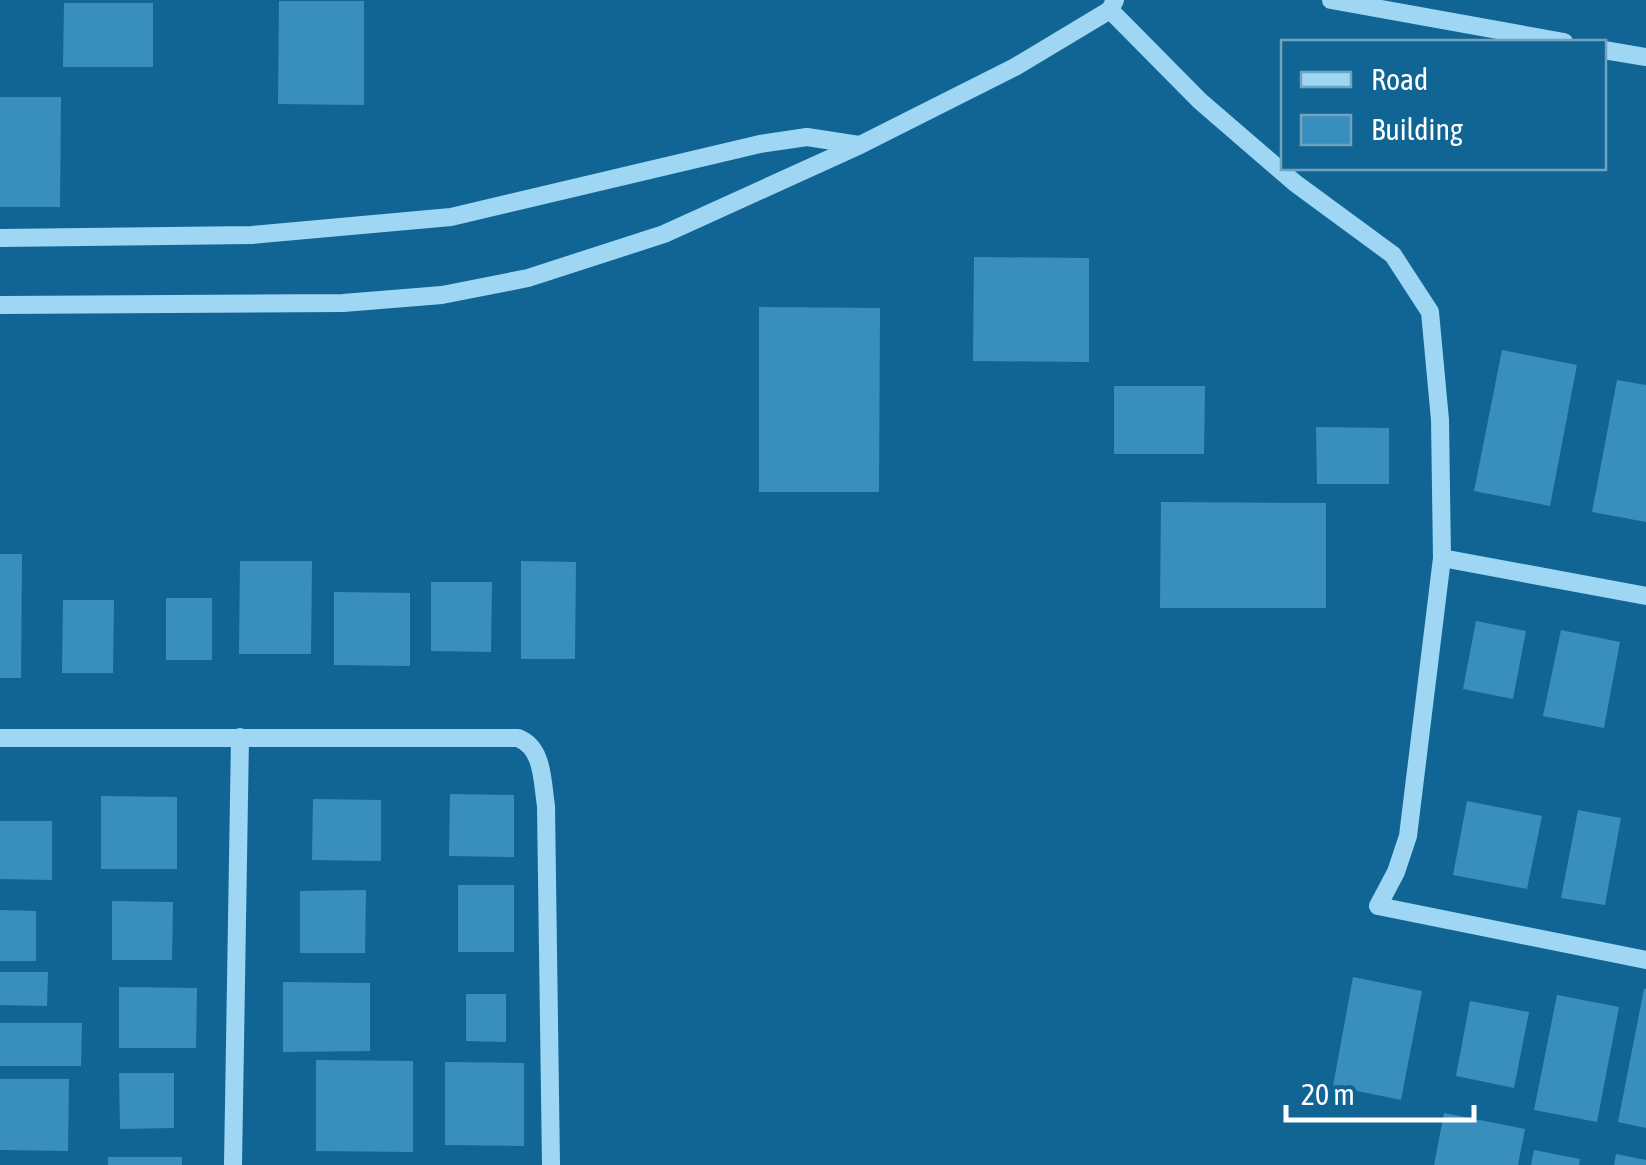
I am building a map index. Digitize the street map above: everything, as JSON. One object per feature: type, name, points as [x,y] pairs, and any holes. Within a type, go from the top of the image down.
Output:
[{"type":"street","points":[[1330,0],[1553,40]]},
{"type":"street","points":[[0,305],[343,303],[442,295],[528,278],[664,234],[860,145],[1015,67],[1113,5],[1200,101],[1295,183],[1393,255],[1430,312],[1440,420],[1442,558],[1408,836],[1396,872],[1378,906],[1646,960]]},
{"type":"street","points":[[1606,50],[1646,58]]},
{"type":"street","points":[[0,238],[252,236],[451,217],[760,144],[807,137],[860,145]]},
{"type":"street","points":[[1442,558],[1646,596]]},
{"type":"street","points":[[233,1165],[240,737]]},
{"type":"street","points":[[0,738],[518,738],[536,752],[546,806],[551,1165]]},
{"type":"building","points":[[279,1],[364,1],[364,105],[278,104]]},
{"type":"building","points":[[64,3],[153,3],[153,67],[63,67]]},
{"type":"building","points":[[0,97],[61,97],[60,207],[0,207]]},
{"type":"building","points":[[974,257],[1089,258],[1089,362],[973,361]]},
{"type":"building","points":[[759,307],[880,308],[879,492],[759,492]]},
{"type":"building","points":[[1502,350],[1577,365],[1550,506],[1474,491]]},
{"type":"building","points":[[1617,380],[1646,385],[1646,522],[1592,512]]},
{"type":"building","points":[[1114,386],[1205,386],[1204,454],[1114,454]]},
{"type":"building","points":[[1316,427],[1389,428],[1389,484],[1317,484]]},
{"type":"building","points":[[1161,502],[1326,503],[1326,608],[1160,608]]},
{"type":"building","points":[[0,554],[22,554],[21,678],[0,678]]},
{"type":"building","points":[[240,561],[312,561],[311,654],[239,654]]},
{"type":"building","points":[[521,561],[576,562],[575,659],[521,659]]},
{"type":"building","points":[[431,582],[492,582],[491,652],[431,651]]},
{"type":"building","points":[[334,592],[410,593],[410,666],[334,665]]},
{"type":"building","points":[[166,598],[212,598],[212,660],[166,660]]},
{"type":"building","points":[[63,600],[114,600],[113,673],[62,673]]},
{"type":"building","points":[[1476,621],[1526,631],[1513,699],[1463,689]]},
{"type":"building","points":[[1561,630],[1620,642],[1604,728],[1543,716]]},
{"type":"building","points":[[450,794],[514,795],[514,857],[449,856]]},
{"type":"building","points":[[101,796],[177,797],[177,869],[101,869]]},
{"type":"building","points":[[313,799],[381,800],[381,861],[312,860]]},
{"type":"building","points":[[1467,801],[1542,816],[1527,889],[1453,875]]},
{"type":"building","points":[[1578,810],[1621,818],[1605,905],[1561,898]]},
{"type":"building","points":[[0,821],[52,821],[52,880],[0,879]]},
{"type":"building","points":[[458,885],[514,885],[514,952],[458,952]]},
{"type":"building","points":[[366,890],[365,953],[300,953],[300,891]]},
{"type":"building","points":[[112,901],[173,902],[172,960],[112,960]]},
{"type":"building","points":[[0,910],[36,911],[36,961],[0,961]]},
{"type":"building","points":[[0,972],[48,972],[47,1006],[0,1005]]},
{"type":"building","points":[[1353,977],[1422,991],[1401,1100],[1333,1086]]},
{"type":"building","points":[[283,982],[370,983],[370,1051],[283,1052]]},
{"type":"building","points":[[119,987],[197,988],[196,1048],[119,1048]]},
{"type":"building","points":[[1646,989],[1646,1128],[1618,1122]]},
{"type":"building","points":[[466,994],[506,994],[506,1042],[466,1041]]},
{"type":"building","points":[[1557,995],[1619,1007],[1597,1122],[1534,1110]]},
{"type":"building","points":[[1470,1001],[1529,1012],[1514,1088],[1456,1076]]},
{"type":"building","points":[[0,1023],[82,1023],[81,1066],[0,1066]]},
{"type":"building","points":[[316,1060],[413,1061],[413,1152],[316,1151]]},
{"type":"building","points":[[445,1062],[524,1063],[524,1146],[445,1145]]},
{"type":"building","points":[[119,1073],[174,1073],[174,1128],[120,1129]]},
{"type":"building","points":[[0,1079],[69,1079],[68,1151],[0,1150]]},
{"type":"building","points":[[1444,1113],[1525,1129],[1518,1165],[1434,1165]]},
{"type":"building","points":[[1534,1150],[1580,1159],[1579,1165],[1531,1165]]},
{"type":"building","points":[[1616,1154],[1646,1160],[1646,1165],[1614,1165]]},
{"type":"building","points":[[108,1157],[182,1157],[182,1165],[108,1165]]}]
